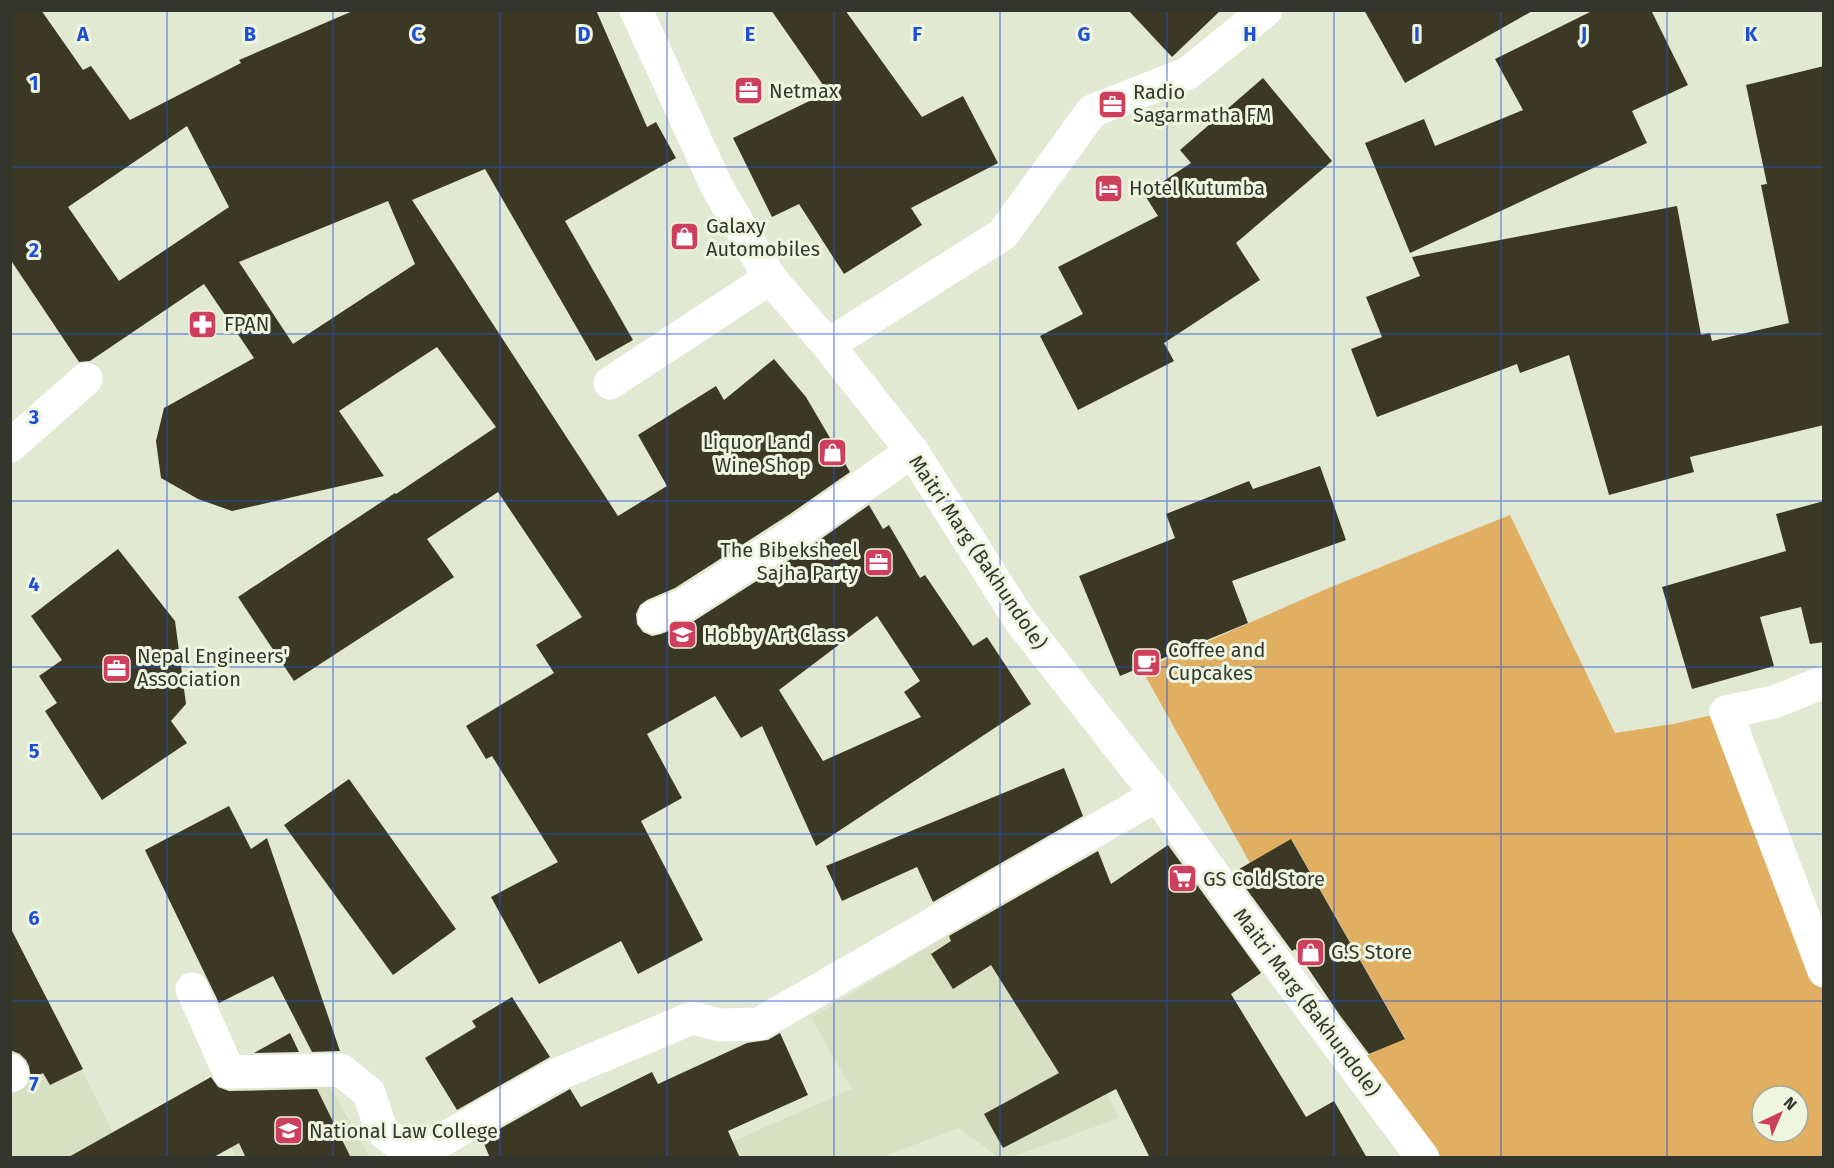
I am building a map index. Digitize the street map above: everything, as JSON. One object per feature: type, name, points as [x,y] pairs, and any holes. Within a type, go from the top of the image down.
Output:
[{"type":"street","name":"Maitri Marg (Bakhundole)","points":[[636,10],[717,187],[770,278],[828,345],[912,452],[1019,619],[1157,795],[1256,935],[1423,1158]]},
{"type":"street","points":[[828,345],[1003,234],[1092,111],[1188,73],[1266,10]]},
{"type":"street","points":[[610,383],[770,278]]},
{"type":"street","points":[[10,446],[86,379]]},
{"type":"street","points":[[654,616],[684,605],[801,530],[912,452]]},
{"type":"street","points":[[1824,682],[1773,702],[1726,712],[1824,971]]},
{"type":"street","points":[[192,989],[229,1072],[341,1070],[369,1093],[381,1130],[414,1156],[556,1075],[692,1018],[720,1025],[759,1024],[1157,795]]},
{"type":"street","points":[[10,1070],[13,1075],[10,1076]]},
{"type":"shaded area","points":[[1510,515],[1615,733],[1673,724],[1726,712],[1823,971],[1823,1157],[1438,1157],[1366,1056],[1405,1038],[1292,840],[1250,863],[1142,670],[1331,587]]},
{"type":"shaded area","points":[[1009,898],[1119,1118],[1012,1157],[998,1157],[959,1128],[882,1157],[695,1158],[852,1089],[811,1018]]},
{"type":"shaded area","points":[[11,928],[125,1157],[11,1157]]},
{"type":"shaded area","name":"National Law College","points":[[323,1075],[370,1157],[236,1157],[208,1105]]},
{"type":"building","points":[[10,10],[41,10],[83,70],[91,66],[130,120],[241,63],[239,60],[355,10],[596,10],[647,127],[656,122],[676,158],[565,221],[633,340],[596,361],[485,169],[412,200],[618,516],[667,486],[638,435],[716,386],[724,400],[774,359],[806,397],[850,472],[790,514],[675,588],[647,600],[640,605],[636,614],[637,624],[643,632],[652,636],[694,621],[811,546],[869,505],[883,529],[889,525],[920,578],[925,575],[973,646],[987,637],[1031,704],[816,846],[762,726],[741,738],[715,696],[647,734],[682,798],[641,821],[703,940],[638,974],[621,941],[539,984],[491,897],[558,862],[492,756],[486,759],[466,726],[554,673],[536,645],[582,617],[498,492],[427,539],[454,577],[294,681],[238,597],[496,427],[437,347],[339,411],[384,476],[232,511],[198,499],[161,478],[156,441],[164,408],[254,358],[204,284],[90,361],[79,362],[10,259]],"holes":[[[187,126],[229,207],[119,281],[68,207]],[[388,201],[415,264],[293,344],[239,262]],[[877,616],[920,681],[904,692],[921,717],[823,761],[779,690]]]},
{"type":"building","points":[[771,10],[845,10],[922,117],[963,96],[998,163],[911,208],[922,225],[844,274],[799,204],[772,217],[733,138],[828,92]]},
{"type":"building","points":[[1128,10],[1221,10],[1172,57]]},
{"type":"building","points":[[1364,10],[1534,10],[1405,83]]},
{"type":"building","points":[[1594,10],[1651,10],[1688,85],[1632,111],[1647,143],[1410,253],[1365,143],[1424,119],[1435,146],[1523,110],[1495,59]]},
{"type":"building","points":[[1824,66],[1824,425],[1690,457],[1694,472],[1609,495],[1569,355],[1520,373],[1517,364],[1377,417],[1351,349],[1382,337],[1366,297],[1420,276],[1412,257],[1677,206],[1701,335],[1710,333],[1712,341],[1789,323],[1761,185],[1767,184],[1746,85]]},
{"type":"building","points":[[1263,78],[1332,161],[1236,243],[1260,280],[1164,343],[1174,361],[1078,410],[1040,336],[1083,314],[1058,267],[1158,216],[1144,194],[1191,163],[1180,150]]},
{"type":"building","points":[[1320,466],[1346,540],[1232,581],[1248,623],[1120,676],[1079,576],[1175,538],[1166,514],[1249,481],[1253,489]]},
{"type":"building","points":[[1824,501],[1824,642],[1810,644],[1801,607],[1760,617],[1774,666],[1692,689],[1662,587],[1786,551],[1776,514]]},
{"type":"building","name":"Nepal Engineers' Association","points":[[118,549],[175,621],[186,704],[171,721],[187,743],[102,800],[45,711],[57,703],[39,676],[62,660],[31,616]]},
{"type":"building","points":[[1064,768],[1083,816],[933,902],[917,867],[842,901],[826,866]]},
{"type":"building","points":[[349,779],[456,929],[393,975],[284,825]]},
{"type":"building","points":[[229,806],[251,849],[267,838],[340,1051],[312,1052],[273,976],[219,1003],[145,850]]},
{"type":"building","points":[[1291,839],[1405,1039],[1369,1054],[1295,949],[1292,951],[1234,872]]},
{"type":"building","points":[[1168,845],[1261,973],[1231,994],[1306,1117],[1334,1101],[1367,1158],[1150,1158],[1116,1089],[1003,1148],[984,1114],[1059,1073],[991,965],[953,989],[931,954],[951,941],[949,936],[1098,851],[1111,884]]},
{"type":"building","points":[[10,927],[83,1069],[50,1085],[43,1073],[31,1079],[26,1060],[20,1054],[10,1050]]},
{"type":"building","points":[[512,997],[550,1057],[457,1110],[425,1058],[476,1027],[472,1021]]},
{"type":"building","points":[[290,1033],[299,1052],[254,1053]]},
{"type":"building","points":[[780,1033],[808,1095],[728,1131],[740,1158],[490,1158],[482,1139],[570,1089],[581,1107],[652,1072],[658,1084],[747,1043],[768,1040]]},
{"type":"building","points":[[211,1077],[218,1087],[229,1091],[317,1089],[351,1158],[246,1158],[239,1143],[212,1158],[67,1158]]},
{"type":"place","name":"Netmax","points":[[748,91]]},
{"type":"place","name":"Radio Sagarmatha FM","points":[[1112,104]]},
{"type":"place","name":"Hotel Kutumba","points":[[1108,188]]},
{"type":"place","name":"Galaxy Automobiles","points":[[685,237]]},
{"type":"place","name":"FPAN","points":[[203,324]]},
{"type":"place","name":"Liquor Land Wine Shop","points":[[832,453]]},
{"type":"place","name":"The Bibeksheel Sajha Party","points":[[879,562]]},
{"type":"place","name":"Hobby Art Class","points":[[683,635]]},
{"type":"place","name":"Coffee and Cupcakes","points":[[1147,662]]},
{"type":"place","name":"Nepal Engineers' Association","points":[[116,668]]},
{"type":"place","name":"GS Cold Store","points":[[1182,879]]},
{"type":"place","name":"G.S Store","points":[[1310,952]]},
{"type":"place","name":"National Law College","points":[[288,1131]]}]
